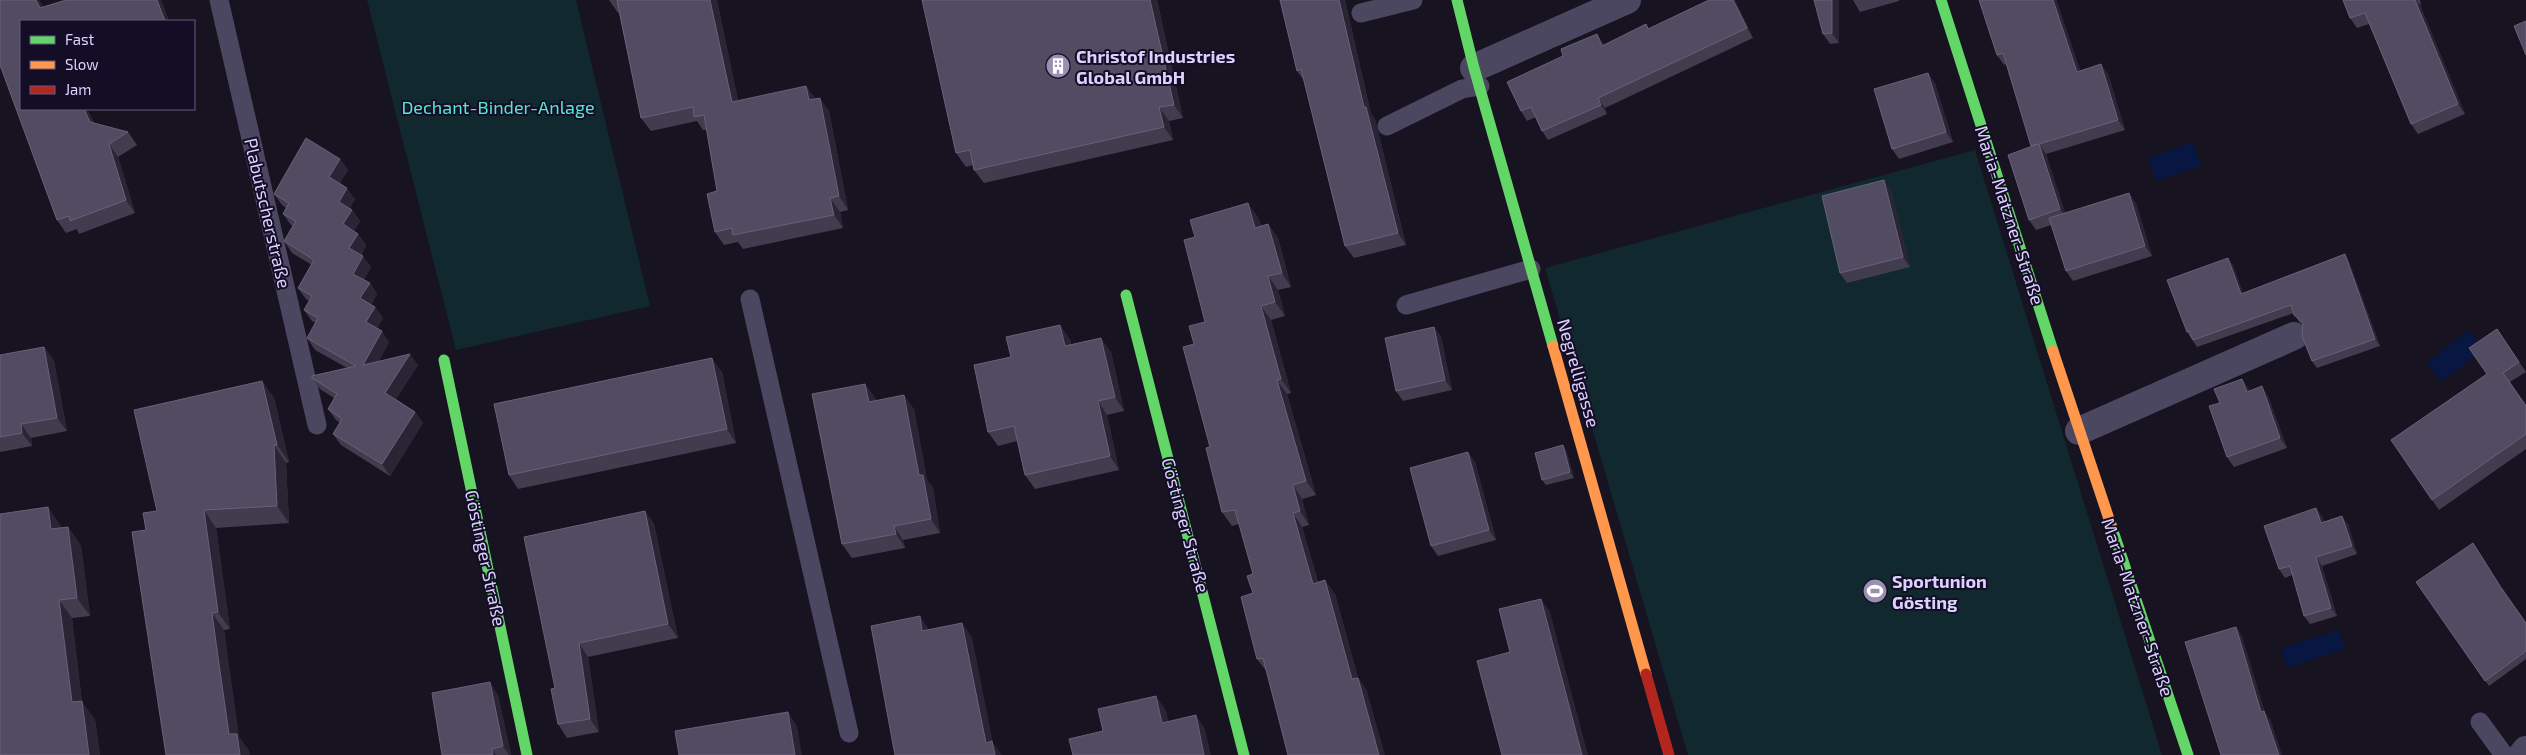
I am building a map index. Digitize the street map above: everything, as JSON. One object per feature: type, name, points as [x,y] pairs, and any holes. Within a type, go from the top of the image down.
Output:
[{"type":"street","name":"Negrelligasse","points":[[1457,0],[1477,77],[1669,755]]},
{"type":"street","points":[[1477,77],[1627,0]]},
{"type":"street","name":"Maria-Matzner-Straße","points":[[1941,0],[2079,431],[2188,755]]},
{"type":"street","name":"Göstinger Straße","points":[[1126,295],[1244,755]]},
{"type":"street","points":[[2079,431],[2294,336]]},
{"type":"street","name":"Göstinger Straße","points":[[444,360],[527,755]]},
{"type":"street","points":[[2522,755],[2526,750]]},
{"type":"lane","name":"Plabutscherstraße","points":[[219,0],[317,425]]},
{"type":"lane","points":[[1361,13],[1414,0]]},
{"type":"lane","points":[[1387,126],[1462,89],[1477,77]]},
{"type":"lane","points":[[1406,305],[1531,269]]},
{"type":"lane","points":[[750,299],[849,733]]},
{"type":"lane","points":[[2480,722],[2504,755]]},
{"type":"green space","name":"Dechant-Binder-Anlage","points":[[367,0],[576,0],[650,306],[456,350]]},
{"type":"green space","name":"Sportunion Gösting","points":[[1975,150],[2162,755],[1688,755],[1545,268]]},
{"type":"water","points":[[2193,142],[2201,166],[2156,181],[2148,158]]},
{"type":"water","points":[[2469,330],[2483,349],[2441,382],[2426,363]]},
{"type":"water","points":[[2339,630],[2345,649],[2287,668],[2281,649]]},
{"type":"building","points":[[0,0],[36,0],[40,8],[66,0],[157,0],[165,20],[20,20],[20,110],[84,110],[90,122],[128,132],[109,144],[126,200],[70,221],[69,216],[57,220],[0,65]]},
{"type":"building","points":[[617,0],[710,0],[732,102],[806,86],[809,100],[820,98],[839,196],[830,198],[834,215],[733,235],[732,228],[715,232],[707,194],[717,191],[704,115],[694,117],[693,107],[641,118]]},
{"type":"building","name":"Christof Industries Global GmbH","points":[[922,0],[1150,0],[1174,105],[1159,107],[1164,127],[974,170],[970,150],[956,153]]},
{"type":"building","points":[[1280,0],[1339,0],[1364,107],[1366,107],[1398,233],[1345,246],[1301,69],[1297,71]]},
{"type":"building","points":[[1709,0],[1733,0],[1747,28],[1598,98],[1601,105],[1542,131],[1531,107],[1521,111],[1507,82],[1563,56],[1561,49],[1597,34],[1602,46],[1646,24],[1648,29]]},
{"type":"building","points":[[1814,0],[1832,0],[1832,33],[1823,34]]},
{"type":"building","points":[[1979,0],[2053,0],[2077,72],[2101,64],[2118,120],[2039,144],[2060,209],[2029,220],[2008,155],[2038,144],[2031,146],[2003,53],[1997,55]]},
{"type":"building","points":[[2343,0],[2415,0],[2458,104],[2411,124],[2365,13],[2350,18]]},
{"type":"building","points":[[2526,21],[2526,55],[2514,26]]},
{"type":"building","points":[[1928,73],[1946,132],[1892,149],[1874,89]]},
{"type":"building","points":[[306,138],[340,159],[329,177],[347,188],[339,202],[352,210],[343,224],[358,234],[349,248],[363,256],[353,274],[370,283],[360,298],[375,307],[366,322],[382,331],[363,365],[410,354],[385,393],[415,412],[382,464],[333,434],[342,419],[328,409],[337,394],[312,378],[312,376],[356,366],[307,338],[318,318],[304,310],[312,296],[298,288],[314,260],[284,241],[296,221],[283,214],[289,203],[274,194]]},
{"type":"building","points":[[1884,180],[1903,257],[1840,273],[1822,196]]},
{"type":"building","points":[[2129,193],[2145,246],[2066,271],[2049,218]]},
{"type":"building","points":[[1248,203],[1255,228],[1268,224],[1282,273],[1268,276],[1275,302],[1261,306],[1281,379],[1277,380],[1306,481],[1293,485],[1300,511],[1293,513],[1313,584],[1325,580],[1352,679],[1358,678],[1379,755],[1288,755],[1263,658],[1257,659],[1241,597],[1253,593],[1247,576],[1253,574],[1235,510],[1222,512],[1206,448],[1210,447],[1183,347],[1194,344],[1189,326],[1205,322],[1184,240],[1195,237],[1190,220]]},
{"type":"building","points":[[2345,254],[2375,339],[2312,361],[2302,336],[2303,323],[2294,315],[2291,305],[2193,340],[2189,331],[2187,332],[2167,280],[2228,258],[2241,294]]},
{"type":"building","points":[[1060,325],[1065,346],[1101,338],[1115,397],[1098,401],[1110,456],[1025,475],[1014,426],[988,432],[974,365],[1011,357],[1006,337]]},
{"type":"building","points":[[1434,327],[1445,380],[1396,391],[1385,338]]},
{"type":"building","points":[[2497,329],[2519,362],[2503,373],[2526,406],[2526,434],[2432,500],[2391,440],[2487,374],[2469,348]]},
{"type":"building","points":[[44,347],[57,418],[21,424],[22,433],[0,437],[0,355]]},
{"type":"building","points":[[712,358],[727,429],[509,475],[494,404]]},
{"type":"building","points":[[2242,379],[2247,392],[2262,386],[2280,438],[2227,457],[2209,406],[2220,403],[2214,389]]},
{"type":"building","points":[[262,381],[277,445],[274,445],[277,506],[204,510],[218,612],[212,613],[229,734],[237,734],[240,755],[166,755],[132,532],[146,530],[143,513],[157,511],[134,410]]},
{"type":"building","points":[[865,384],[869,402],[904,395],[919,475],[923,475],[931,519],[894,526],[896,534],[842,544],[812,394]]},
{"type":"building","points":[[1563,445],[1570,472],[1542,480],[1535,453]]},
{"type":"building","points":[[1468,452],[1489,530],[1431,546],[1410,468]]},
{"type":"building","points":[[48,507],[51,529],[68,527],[77,598],[59,600],[72,702],[82,701],[89,755],[0,755],[0,514]]},
{"type":"building","points":[[2316,508],[2321,523],[2342,516],[2352,546],[2316,557],[2331,608],[2304,616],[2290,566],[2279,569],[2264,526]]},
{"type":"building","points":[[645,511],[668,624],[579,643],[590,719],[558,724],[551,689],[555,688],[524,537]]},
{"type":"building","points":[[2473,543],[2526,623],[2526,651],[2485,681],[2416,582]]},
{"type":"building","points":[[1541,599],[1582,755],[1502,755],[1477,661],[1510,652],[1499,609]]},
{"type":"building","points":[[920,616],[922,631],[962,623],[986,743],[992,741],[995,755],[895,755],[871,626]]},
{"type":"building","points":[[2236,627],[2261,712],[2264,711],[2279,755],[2221,755],[2185,642]]},
{"type":"building","points":[[490,682],[503,746],[492,749],[493,755],[442,755],[432,693]]},
{"type":"building","points":[[1156,696],[1162,723],[1196,715],[1204,755],[1073,755],[1069,739],[1103,731],[1098,709]]},
{"type":"building","points":[[788,712],[795,755],[679,755],[675,731]]},
{"type":"traffic: fast","points":[[1457,0],[1474,68],[1553,346]]},
{"type":"traffic: fast","points":[[1941,0],[2053,351]]},
{"type":"traffic: fast","points":[[1126,295],[1244,755]]},
{"type":"traffic: fast","points":[[444,360],[527,755]]},
{"type":"traffic: fast","points":[[2111,525],[2188,755]]},
{"type":"traffic: slow","points":[[1553,346],[1646,674]]},
{"type":"traffic: slow","points":[[2053,351],[2111,525]]},
{"type":"traffic: jam","points":[[1646,674],[1669,755]]},
{"type":"place","name":"Christof Industries Global GmbH","points":[[1058,66]]},
{"type":"place","name":"Sportunion Gösting","points":[[1875,591]]}]
